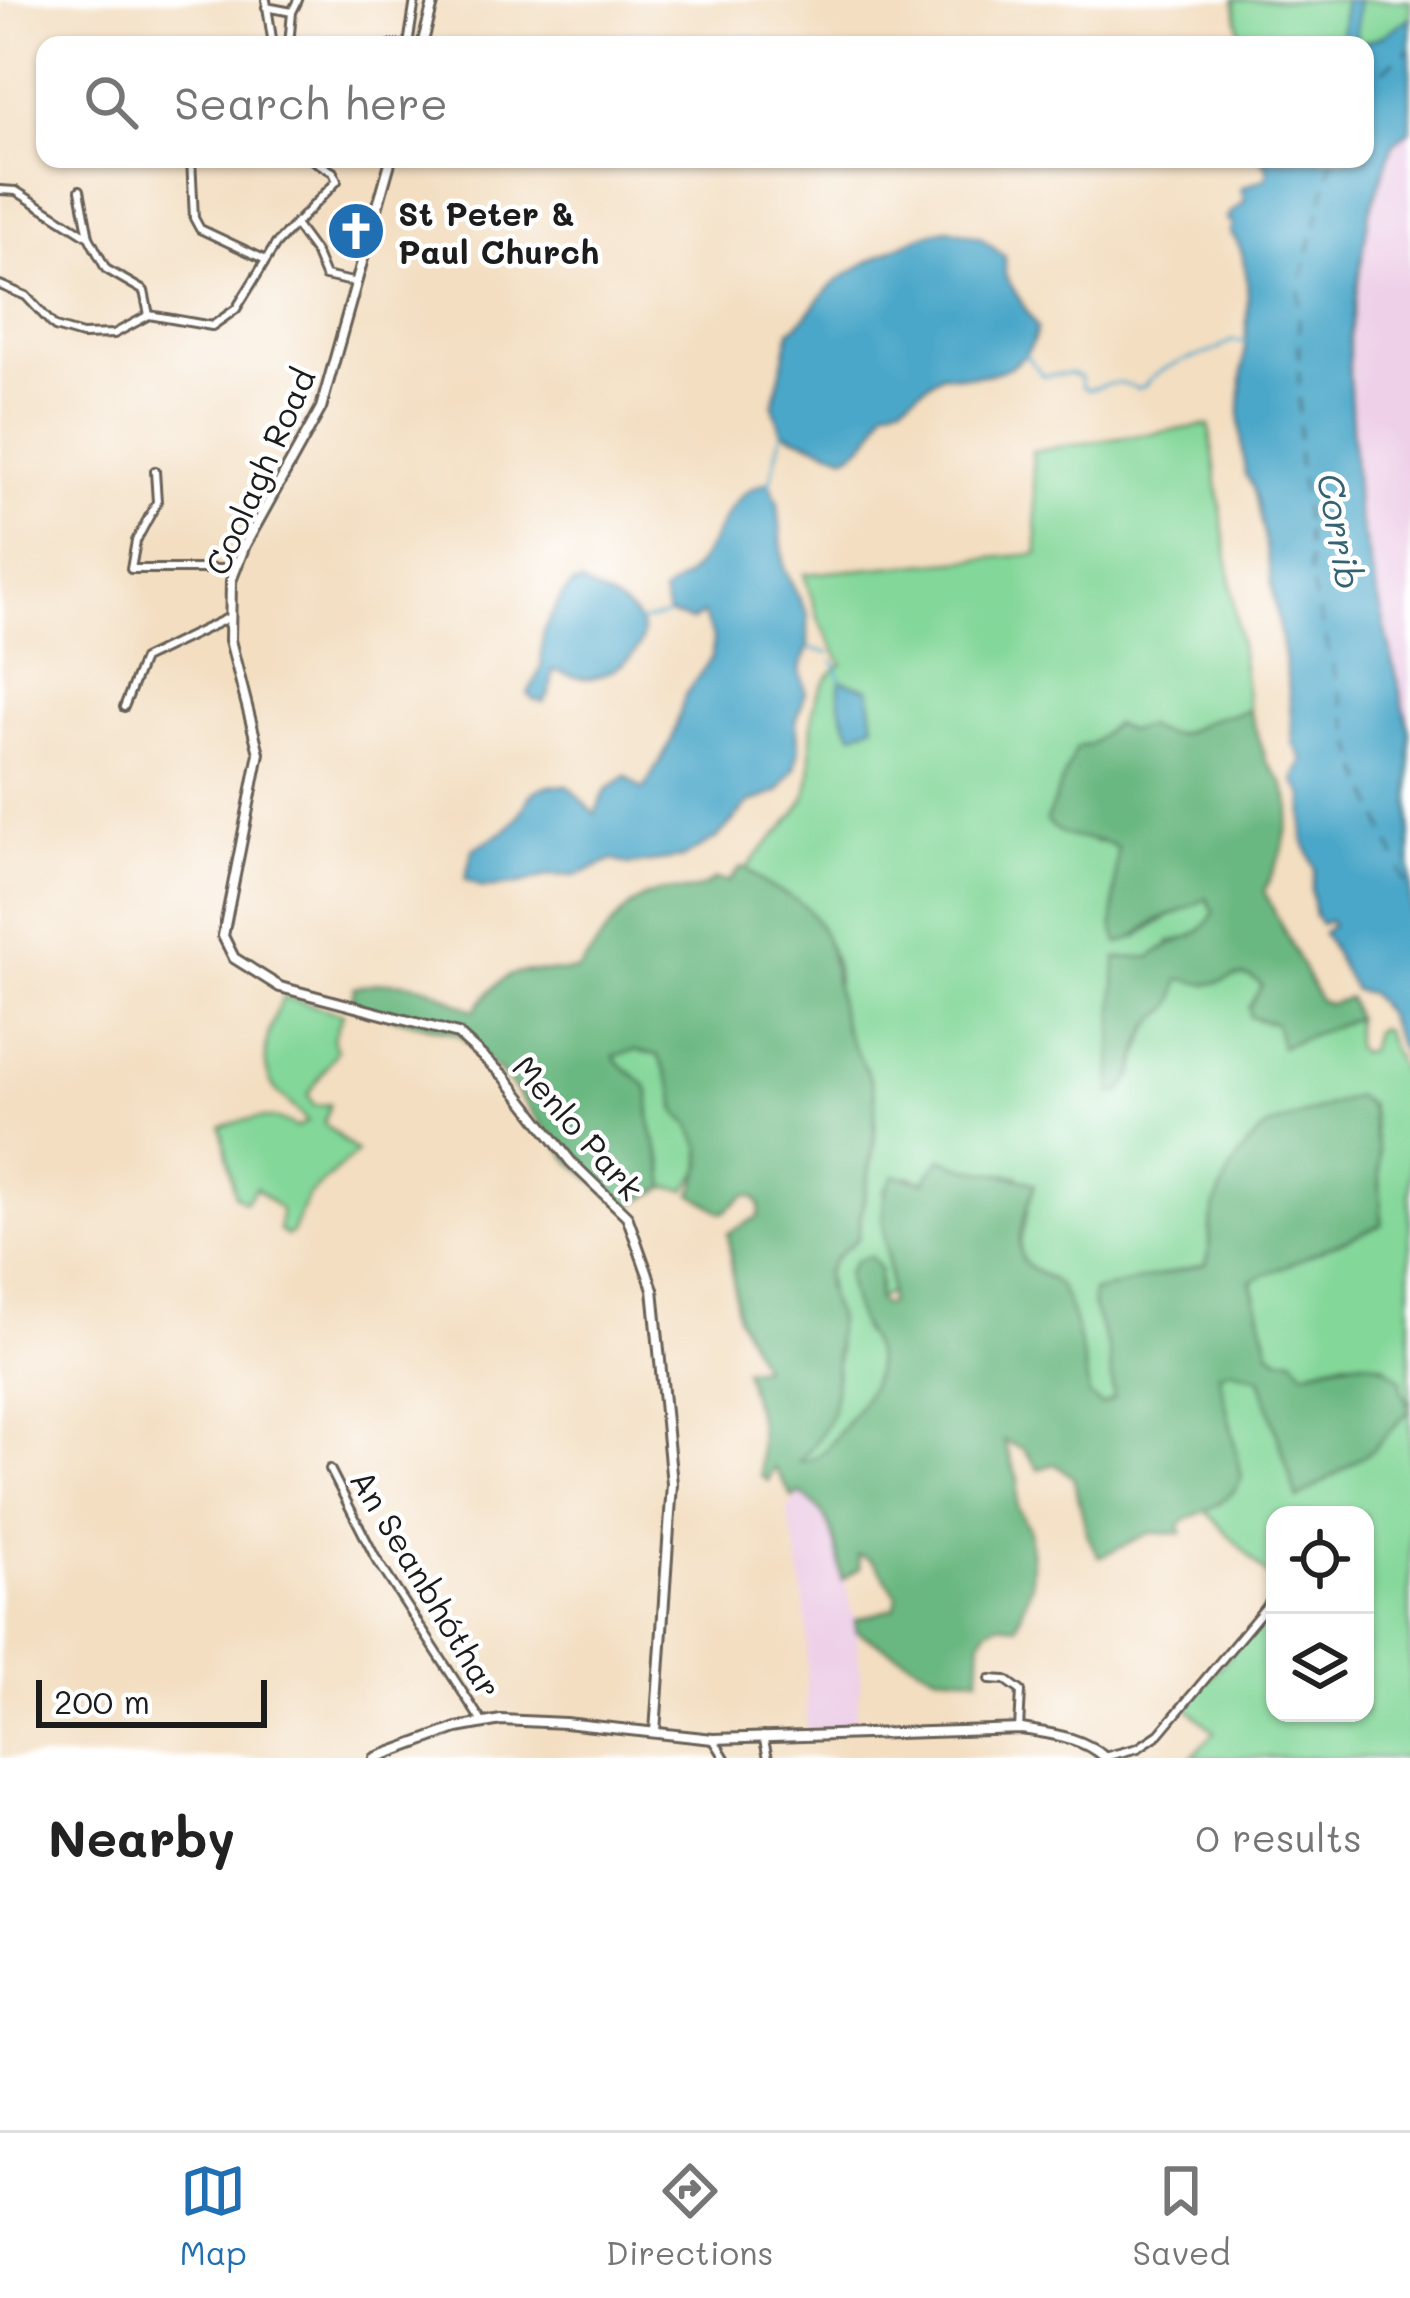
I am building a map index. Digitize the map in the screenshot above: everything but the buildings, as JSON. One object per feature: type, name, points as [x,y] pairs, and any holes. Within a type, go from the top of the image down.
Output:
[{"type":"street","points":[[290,36],[298,0]]},
{"type":"street","points":[[407,36],[415,0]]},
{"type":"street","points":[[424,36],[434,0]]},
{"type":"street","points":[[272,36],[266,3],[292,12]]},
{"type":"street","points":[[191,168],[194,218],[200,229],[266,260]]},
{"type":"street","points":[[0,285],[26,296],[55,327],[82,335],[114,334],[149,315],[212,326],[236,309],[266,260],[337,181],[326,168]]},
{"type":"street","name":"Coolagh Road","points":[[225,946],[223,922],[259,753],[235,668],[228,618],[233,569],[321,408],[389,168]]},
{"type":"street","points":[[0,190],[16,191],[89,237]]},
{"type":"street","points":[[80,190],[89,237],[106,269],[144,292],[149,315]]},
{"type":"street","points":[[295,225],[325,276],[357,283]]},
{"type":"street","points":[[155,471],[157,502],[136,541],[131,569],[233,569]]},
{"type":"street","points":[[124,706],[143,658],[228,618]]},
{"type":"street","name":"Menlo Park","points":[[225,946],[234,958],[280,987],[458,1034],[504,1076],[572,1162],[627,1216],[647,1267],[658,1317],[672,1484],[656,1732]]},
{"type":"street","name":"An Seanbhóthar","points":[[330,1469],[375,1557],[482,1722]]},
{"type":"street","points":[[375,1758],[482,1722],[565,1723],[713,1738],[1019,1730],[1069,1738],[1105,1757],[1138,1748],[1159,1734],[1266,1607]]},
{"type":"street","points":[[990,1679],[1006,1680],[1021,1691],[1019,1730]]},
{"type":"street","points":[[764,1736],[768,1758]]},
{"type":"street","points":[[713,1738],[725,1758]]},
{"type":"shaded area","points":[[1410,130],[1410,733],[1357,508],[1349,339],[1369,214],[1393,144]]},
{"type":"shaded area","points":[[799,1493],[827,1517],[855,1620],[861,1680],[854,1728],[806,1730],[807,1627],[787,1512]]},
{"type":"green space","points":[[1234,0],[1344,0],[1340,36],[1240,36]]},
{"type":"green space","points":[[1358,0],[1410,0],[1410,17],[1384,35],[1356,36]]},
{"type":"green space","points":[[1209,425],[1249,710],[1177,734],[1145,726],[1129,731],[1114,724],[1091,744],[1081,745],[1095,842],[1110,842],[1118,848],[1113,927],[1136,938],[1207,898],[1214,912],[1196,934],[1169,941],[1133,1079],[1146,1035],[1171,1007],[1179,979],[1208,984],[1240,975],[1254,979],[1263,985],[1249,1007],[1257,1020],[1275,1023],[1282,1046],[1355,1018],[1355,1047],[1360,1053],[1369,1051],[1374,1032],[1384,1030],[1410,1092],[1410,1404],[1385,1365],[1346,1360],[1303,1371],[1270,1352],[1251,1280],[1381,1224],[1378,1151],[1370,1105],[1356,1096],[1257,1135],[1231,1171],[1218,1200],[1206,1264],[1093,1292],[1109,1351],[1114,1398],[1102,1405],[1089,1396],[1078,1336],[1060,1293],[1022,1259],[1020,1242],[1027,1209],[1019,1176],[971,1171],[942,1158],[923,1182],[909,1176],[885,1188],[883,1217],[891,1292],[877,1299],[880,1284],[849,1289],[863,1333],[874,1344],[877,1373],[872,1388],[825,1451],[813,1461],[797,1463],[836,1381],[838,1350],[826,1273],[833,1259],[858,1238],[876,1125],[872,1094],[838,1010],[836,970],[825,938],[805,910],[747,868],[806,795],[814,708],[819,692],[842,664],[818,618],[804,574],[1038,554],[1032,451]]},
{"type":"green space","points":[[1249,710],[1266,761],[1283,783],[1291,808],[1282,852],[1264,891],[1319,1000],[1329,1004],[1349,998],[1355,1018],[1281,1047],[1275,1023],[1250,1017],[1249,1007],[1262,985],[1254,979],[1242,976],[1207,984],[1179,980],[1171,1007],[1144,1036],[1126,1085],[1120,1093],[1111,1093],[1116,958],[1151,957],[1202,929],[1214,912],[1207,898],[1118,943],[1113,927],[1117,848],[1064,834],[1046,821],[1076,748],[1091,744],[1114,724],[1129,731],[1145,726],[1169,735]]},
{"type":"green space","points":[[741,867],[801,903],[818,923],[830,952],[841,1016],[875,1099],[858,1238],[826,1273],[837,1318],[832,1413],[799,1462],[829,1446],[873,1381],[873,1351],[852,1301],[847,1274],[855,1261],[870,1256],[880,1269],[877,1299],[888,1305],[883,1206],[894,1175],[924,1182],[941,1158],[1035,1184],[1021,1230],[1022,1258],[1055,1282],[1065,1296],[1089,1396],[1102,1405],[1114,1398],[1109,1351],[1093,1307],[1093,1292],[1206,1264],[1217,1200],[1248,1146],[1268,1127],[1356,1096],[1369,1105],[1378,1151],[1382,1224],[1251,1281],[1270,1352],[1294,1358],[1304,1371],[1342,1362],[1379,1365],[1402,1381],[1410,1410],[1371,1451],[1297,1499],[1260,1378],[1231,1369],[1219,1373],[1242,1477],[1238,1486],[1224,1500],[1180,1524],[1182,1533],[1150,1534],[1099,1557],[1088,1537],[1073,1477],[1055,1464],[1038,1469],[1024,1449],[1004,1441],[1018,1479],[1017,1506],[1029,1529],[1031,1585],[1017,1626],[998,1624],[987,1629],[981,1640],[979,1677],[935,1674],[856,1631],[855,1620],[895,1608],[897,1595],[865,1556],[858,1555],[860,1568],[842,1580],[835,1542],[819,1509],[799,1493],[793,1498],[774,1467],[768,1481],[761,1476],[759,1424],[744,1369],[762,1367],[737,1316],[728,1233],[759,1216],[760,1205],[746,1195],[723,1213],[692,1194],[703,1164],[701,1148],[691,1126],[677,1112],[674,1091],[658,1055],[636,1050],[614,1056],[648,1090],[666,1187],[626,1208],[571,1162],[504,1076],[458,1034],[351,1007],[354,987],[397,982],[430,988],[475,1010],[511,975],[578,970],[619,917],[639,900],[660,891],[696,889],[715,879],[728,882]]},
{"type":"green space","points":[[283,997],[343,1014],[333,1038],[337,1051],[308,1095],[314,1106],[330,1104],[324,1124],[357,1152],[308,1196],[292,1233],[286,1236],[279,1230],[281,1210],[256,1188],[245,1202],[235,1195],[221,1127],[260,1118],[296,1128],[307,1122],[277,1091],[267,1069],[268,1037]]},
{"type":"green space","points":[[640,1048],[658,1055],[674,1091],[675,1109],[696,1133],[701,1148],[701,1168],[686,1190],[666,1187],[663,1161],[651,1131],[649,1091],[613,1056]]},
{"type":"green space","points":[[1230,1369],[1260,1378],[1298,1498],[1371,1451],[1410,1410],[1410,1758],[1191,1758],[1215,1732],[1185,1706],[1266,1613],[1266,1722],[1374,1722],[1374,1506],[1266,1506],[1266,1574],[1204,1509],[1221,1503],[1235,1445],[1218,1373]]},
{"type":"water","points":[[1344,0],[1358,0],[1356,36],[1340,36]]},
{"type":"water","name":"Corrib","points":[[1410,17],[1410,130],[1393,144],[1369,214],[1349,339],[1349,372],[1357,508],[1410,733],[1410,1070],[1385,1013],[1369,993],[1354,990],[1323,933],[1332,926],[1330,921],[1321,924],[1315,916],[1311,891],[1315,870],[1303,838],[1304,795],[1294,781],[1303,760],[1293,743],[1264,535],[1245,475],[1240,399],[1248,293],[1240,248],[1230,233],[1232,222],[1227,221],[1245,201],[1241,188],[1267,177],[1268,168],[1374,168],[1374,39]]},
{"type":"water","points":[[949,229],[980,237],[1005,257],[1005,275],[1037,328],[1024,356],[1001,371],[942,374],[903,402],[885,408],[866,442],[846,456],[782,432],[773,406],[790,330],[852,271],[905,243]]},
{"type":"water","points":[[769,482],[778,503],[784,568],[808,615],[808,647],[800,670],[806,692],[796,722],[799,749],[795,768],[778,792],[749,803],[717,838],[682,858],[629,865],[613,860],[575,876],[550,875],[516,885],[482,888],[465,879],[473,849],[508,828],[535,791],[568,786],[595,814],[606,790],[626,776],[643,790],[671,742],[685,695],[712,657],[713,638],[703,614],[692,621],[668,614],[663,594],[694,569],[732,506],[754,487]]},
{"type":"water","points":[[582,583],[633,614],[642,630],[641,640],[630,658],[600,675],[582,678],[553,670],[544,702],[534,700],[528,694],[541,668],[543,631],[562,596]]},
{"type":"water","points":[[841,680],[869,689],[874,724],[853,734],[841,708]]},
{"type":"waterway","points":[[1022,352],[1044,376],[1070,373],[1080,377],[1088,390],[1119,383],[1137,389],[1162,370],[1231,341],[1249,342]]},
{"type":"waterway","points":[[769,487],[782,432]]},
{"type":"waterway","points":[[640,622],[667,615]]},
{"type":"waterway","points":[[809,648],[829,653]]},
{"type":"waterway","points":[[834,661],[841,680]]},
{"type":"ferry route","points":[[1374,77],[1410,49]]},
{"type":"ferry route","points":[[1331,168],[1299,289],[1299,459],[1311,583],[1359,765],[1410,896]]},
{"type":"place","name":"St Peter & Paul Church","points":[[356,231]]}]
